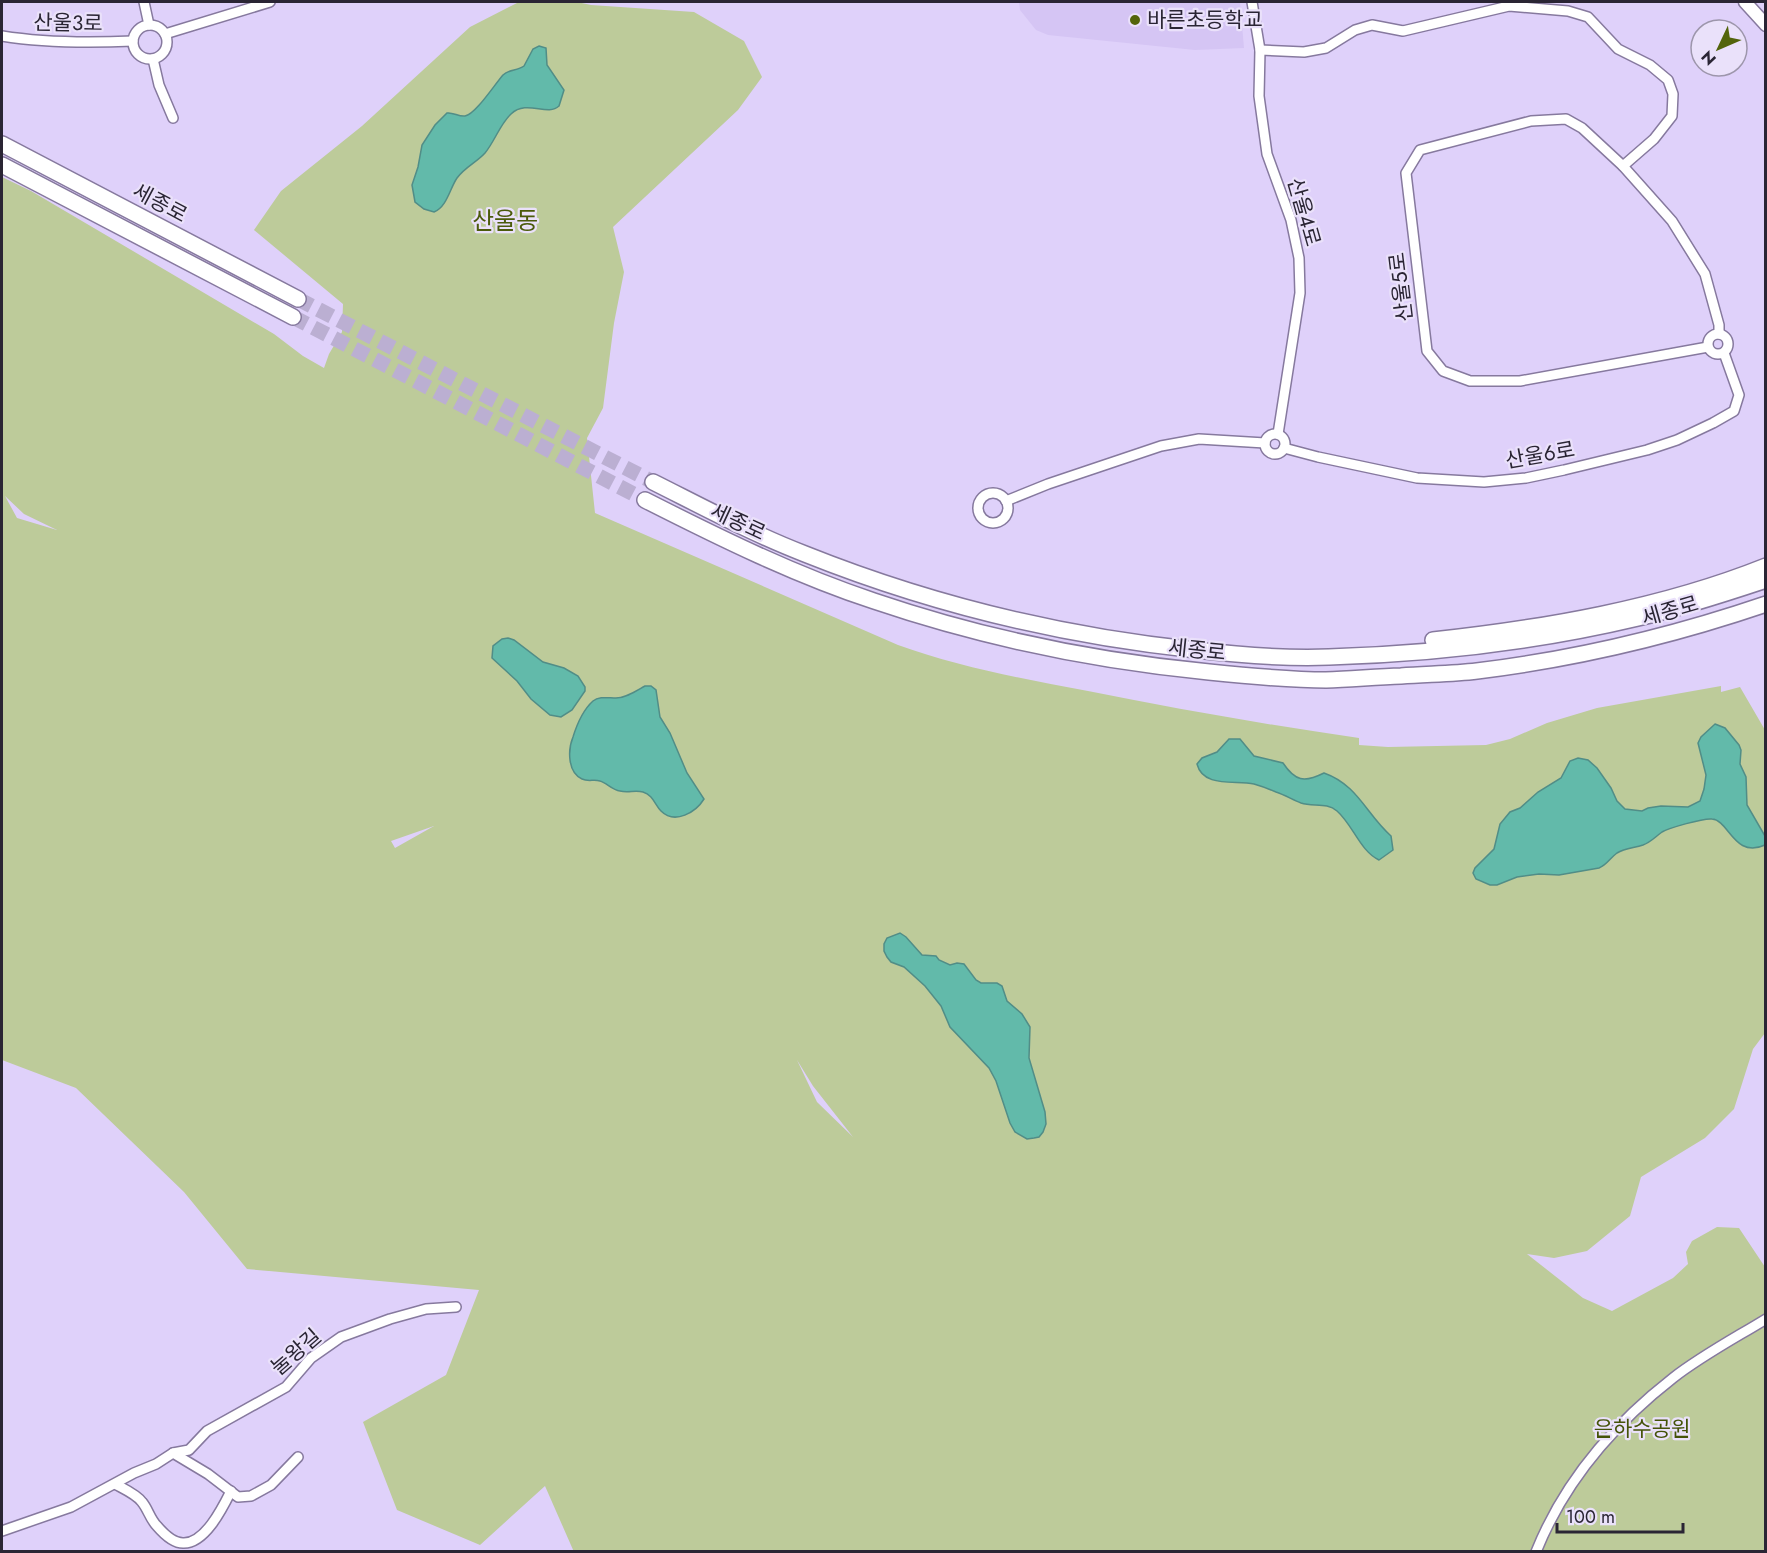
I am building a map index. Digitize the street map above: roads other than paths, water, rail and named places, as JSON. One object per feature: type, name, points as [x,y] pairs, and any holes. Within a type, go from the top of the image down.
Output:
[{"type":"highway","name":"세종로","points":[[2,144],[298,299]]},
{"type":"highway","name":"세종로","points":[[2,165],[293,317]]},
{"type":"highway","name":"세종로","points":[[653,482],[723,518],[803,553],[877,581],[963,607],[1077,633],[1144,645],[1238,654],[1328,657],[1477,647],[1555,636],[1641,618],[1766,580]]},
{"type":"highway","name":"세종로","points":[[645,500],[714,536],[794,571],[874,601],[962,628],[1052,650],[1140,666],[1234,675],[1325,680],[1474,672],[1644,641],[1766,604]]},
{"type":"highway","points":[[1238,654],[1356,648],[1456,638],[1575,620],[1673,596],[1766,566]]},
{"type":"highway","points":[[1234,675],[1314,685],[1359,686],[1470,679],[1568,667],[1632,654],[1766,615]]},
{"type":"main road","points":[[1745,2],[1766,25]]},
{"type":"street","points":[[144,2],[149,25]]},
{"type":"street","points":[[165,34],[270,2]]},
{"type":"street","name":"산울4로","points":[[1252,2],[1260,50],[1259,96],[1266,154],[1291,220],[1299,258],[1300,293],[1278,434]]},
{"type":"street","points":[[1260,50],[1304,52],[1326,48],[1355,30],[1372,25],[1403,31],[1509,6],[1568,11],[1588,17],[1618,49],[1650,65],[1668,80],[1673,94],[1672,116],[1654,140],[1623,166]]},
{"type":"street","points":[[149,25],[158,27],[165,34],[167,45],[162,54],[153,58],[141,56],[136,52],[133,41],[137,30],[149,25]]},
{"type":"street","name":"산울3로","points":[[2,36],[38,41],[87,43],[133,41]]},
{"type":"street","points":[[153,58],[159,85],[173,117]]},
{"type":"street","name":"산울5로","points":[[1708,347],[1520,381],[1470,381],[1443,371],[1427,351],[1406,173],[1420,150],[1531,121],[1566,119],[1582,128],[1623,166],[1672,221],[1705,274],[1719,325],[1719,334]]},
{"type":"street","points":[[1719,334],[1725,336],[1728,348],[1724,353],[1714,354],[1708,347],[1710,338],[1719,334]]},
{"type":"street","name":"산울6로","points":[[1284,448],[1417,478],[1484,482],[1526,478],[1564,470],[1647,450],[1677,440],[1734,411],[1739,396],[1724,353]]},
{"type":"street","points":[[1278,434],[1284,438],[1284,448],[1280,453],[1273,454],[1267,451],[1265,443],[1269,435],[1278,434]]},
{"type":"street","points":[[1006,501],[1048,484],[1161,446],[1199,439],[1265,443]]},
{"type":"street","name":"눌왕길","points":[[2,1531],[71,1507],[173,1453],[189,1450],[207,1431],[286,1387],[319,1351],[329,1347],[341,1337],[390,1318],[426,1309],[456,1307]]},
{"type":"street","points":[[1536,1551],[1563,1498],[1601,1445],[1615,1430],[1674,1377],[1766,1319]]},
{"type":"street","points":[[173,1453],[238,1497],[251,1496],[272,1485],[298,1456]]},
{"type":"street","points":[[115,1484],[137,1497],[143,1503],[154,1524],[168,1537],[181,1544],[191,1543],[213,1524],[231,1491]]},
{"type":"tunnel","points":[[298,299],[653,482]]},
{"type":"tunnel","points":[[293,317],[645,500]]},
{"type":"place","name":"바른초등학교","points":[[1135,20]]},
{"type":"district","name":"산울동","points":[[505,221]]},
{"type":"park label","name":"은하수공원","points":[[1642,1429]]}]
